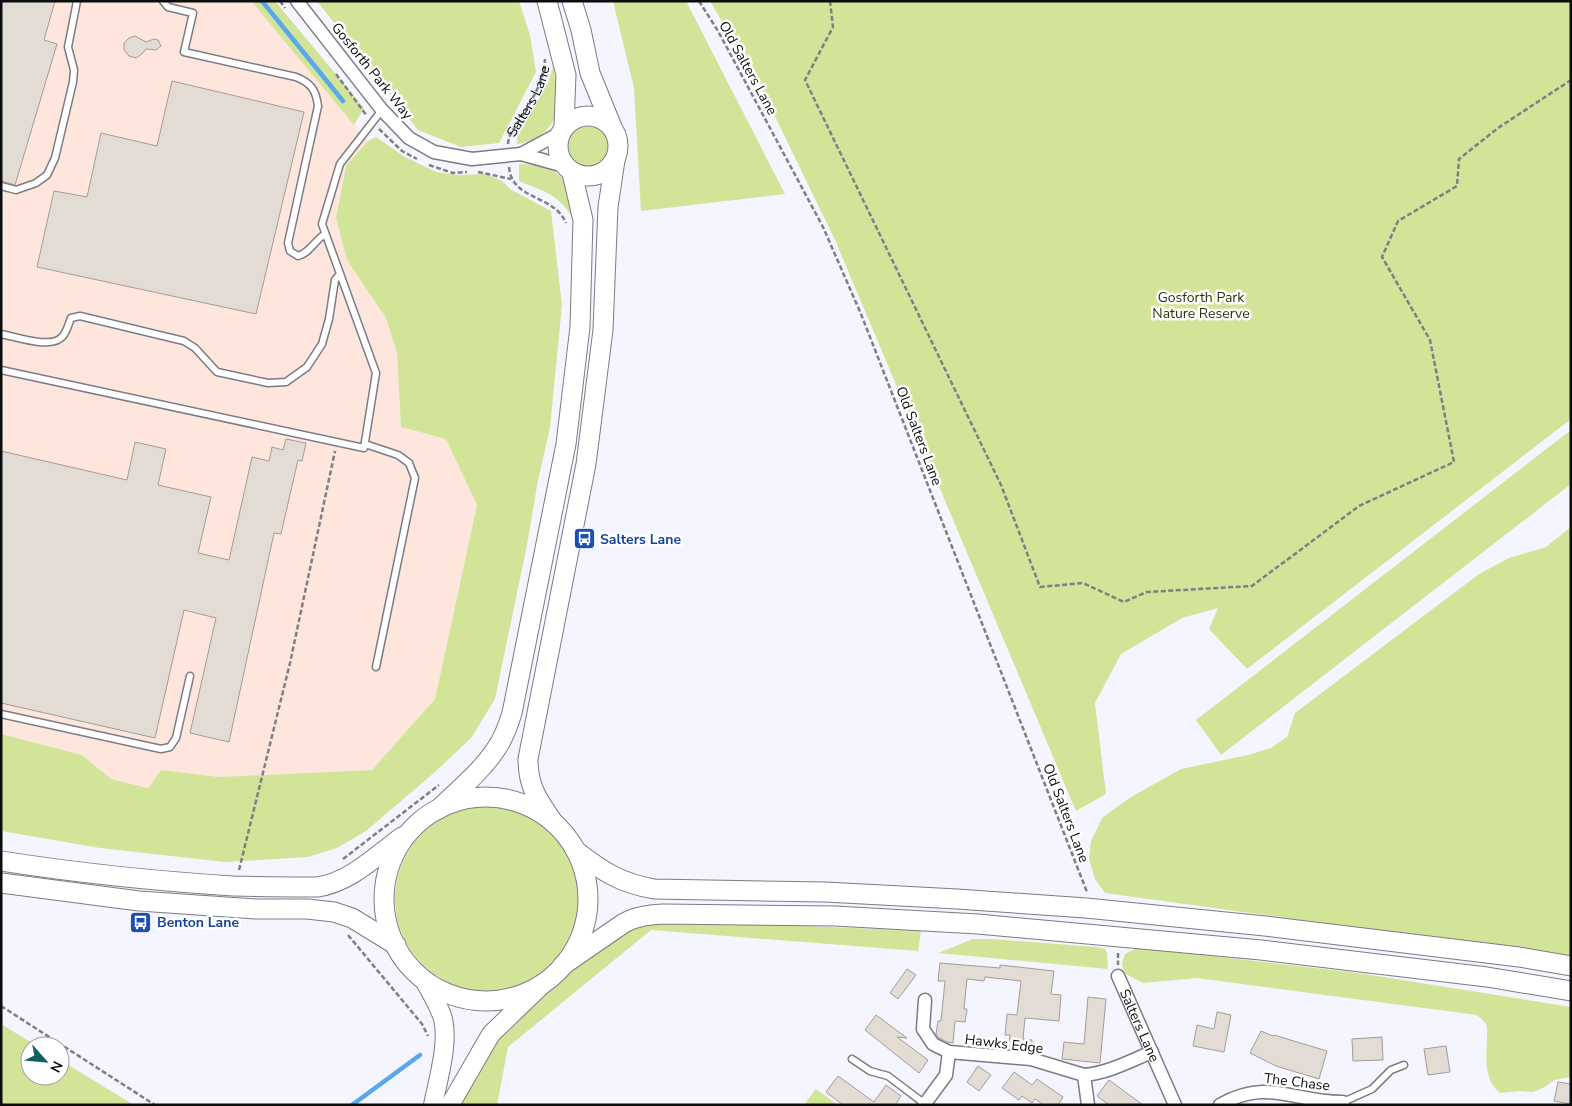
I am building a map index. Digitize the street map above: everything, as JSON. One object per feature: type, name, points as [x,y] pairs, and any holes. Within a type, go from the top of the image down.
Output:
[{"type":"main road","name":"Salters Lane","points":[[547,1],[566,75],[562,129]]},
{"type":"main road","points":[[553,822],[535,796],[530,783],[528,759],[586,464],[603,330],[608,206],[618,147],[616,135],[590,73],[581,30],[572,1]]},
{"type":"main road","points":[[1,883],[105,887],[328,886],[353,872],[438,809],[486,763],[497,749],[505,734],[512,713],[566,444],[580,327],[582,220],[568,169],[557,151],[557,143],[562,129],[577,117],[586,115],[596,116],[612,127]]},
{"type":"main road","points":[[568,169],[584,176],[598,175],[610,168],[615,160]]},
{"type":"main road","points":[[438,809],[454,802],[472,798],[506,799],[523,804],[539,812],[562,831],[576,851],[583,866],[587,884],[587,910],[581,935],[574,951],[563,966]]},
{"type":"main road","points":[[411,830],[394,856],[386,886],[386,916],[396,945],[403,958],[424,980],[438,1005],[443,1021],[445,1036],[433,1105]]},
{"type":"main road","points":[[576,851],[603,871],[621,880],[636,886],[654,889],[825,892],[957,898],[1086,908],[1265,926],[1519,957],[1571,966]]},
{"type":"main road","points":[[1,861],[105,887],[256,909],[307,909],[334,912],[352,918],[396,945]]},
{"type":"main road","points":[[450,1105],[491,1034],[563,966],[624,923],[646,915],[835,916],[978,924],[1261,950],[1478,976],[1571,991]]},
{"type":"main road","points":[[424,980],[452,995],[484,1001],[515,997],[544,983]]},
{"type":"street","name":"Gosforth Park Way","points":[[297,1],[382,110],[409,138],[434,152],[472,159],[520,154],[568,169]]},
{"type":"street","name":"Gosforth Park Way","points":[[520,154],[562,129]]},
{"type":"street","name":"Salters Lane","points":[[1118,976],[1175,1105]]},
{"type":"street","name":"Hawks Edge","points":[[925,1000],[923,1029],[933,1044],[949,1052],[1031,1059],[1084,1075]]},
{"type":"street","name":"Hawks Edge","points":[[924,1104],[946,1075],[949,1052]]},
{"type":"street","points":[[1088,1105],[1084,1075],[1109,1069],[1152,1052]]},
{"type":"street","name":"The Chase","points":[[1220,1105],[1232,1098],[1269,1091],[1329,1102],[1343,1102]]},
{"type":"lane","points":[[1,186],[16,190],[36,183],[47,174],[55,158],[74,76],[68,47],[77,1]]},
{"type":"lane","points":[[163,1],[168,7],[193,13],[184,52],[296,77],[313,87],[317,96],[318,106],[288,243],[290,251],[298,256],[305,254],[326,234]]},
{"type":"lane","points":[[1,370],[364,448],[376,373],[322,224],[340,164],[382,110]]},
{"type":"lane","points":[[1,334],[48,344],[56,342],[64,336],[71,318],[80,316],[184,341],[195,348],[217,372],[268,384],[286,382],[307,367],[322,344],[329,319],[335,280],[340,274]]},
{"type":"lane","points":[[365,444],[398,455],[409,463],[416,478],[376,667]]},
{"type":"lane","points":[[1,714],[161,749],[170,747],[176,738],[190,676]]},
{"type":"lane","points":[[852,1060],[870,1071],[888,1076],[924,1104]]},
{"type":"lane","points":[[1343,1102],[1372,1089],[1391,1070],[1404,1065]]},
{"type":"path","name":"Old Salters Lane","points":[[699,1],[718,31],[823,227],[861,314],[1087,893]]},
{"type":"path","points":[[830,1],[833,27],[805,80],[1001,485],[1040,587],[1083,583],[1124,602],[1147,592],[1252,586],[1359,506],[1454,462],[1430,340],[1382,256],[1398,222],[1457,186],[1459,159],[1498,128],[1571,80]]},
{"type":"path","name":"Salters Lane","points":[[508,143],[514,128],[538,88],[543,76],[545,58]]},
{"type":"path","points":[[509,170],[511,179],[521,190],[557,210],[567,226]]},
{"type":"path","points":[[235,886],[290,663],[337,442]]},
{"type":"path","points":[[336,864],[443,782]]},
{"type":"path","points":[[344,930],[422,1024],[430,1040]]},
{"type":"path","name":"Salters Lane","points":[[1118,951],[1118,976]]},
{"type":"path","points":[[1,1006],[155,1105]]},
{"type":"shaded area","points":[[1,1],[251,1],[368,141],[346,166],[336,218],[347,260],[386,318],[397,353],[401,427],[446,439],[477,505],[435,699],[372,770],[219,777],[161,770],[148,788],[111,779],[82,755],[1,734]]},
{"type":"green space","points":[[251,1],[275,1],[364,108],[354,125]]},
{"type":"green space","points":[[317,1],[519,1],[530,35],[536,72],[499,143],[461,147],[418,130]]},
{"type":"green space","points":[[613,1],[686,1],[785,194],[641,211],[634,88]]},
{"type":"green space","name":"Gosforth Park Nature Reserve","points":[[710,1],[1571,1],[1571,419],[1247,669],[1209,629],[1218,608],[1182,618],[1121,654],[1095,703],[1106,794],[1076,811],[835,240],[767,100]]},
{"type":"green space","points":[[553,66],[558,97],[555,117],[540,135],[517,144],[517,138],[549,81]]},
{"type":"green space","points":[[588,123],[600,127],[606,133],[610,145],[606,157],[600,163],[588,167],[576,163],[570,157],[566,145],[570,133],[576,127]]},
{"type":"green space","points":[[376,137],[405,157],[436,172],[458,175],[486,174],[502,181],[510,189],[551,211],[562,305],[550,428],[495,699],[471,738],[435,772],[366,831],[337,848],[308,857],[225,862],[100,848],[1,831],[1,734],[82,755],[111,779],[148,788],[161,770],[219,777],[372,770],[435,699],[477,505],[446,439],[401,427],[397,353],[386,318],[347,260],[336,218],[346,166],[368,141]]},
{"type":"green space","points":[[519,164],[548,168],[560,176],[568,188],[573,219],[557,199],[544,191],[519,181]]},
{"type":"green space","points":[[1571,430],[1571,484],[1221,755],[1196,720]]},
{"type":"green space","points":[[1571,527],[1571,957],[1105,893],[1095,879],[1089,859],[1091,841],[1102,818],[1131,797],[1181,769],[1248,755],[1271,748],[1287,737],[1295,713],[1479,574],[1509,558],[1546,547]]},
{"type":"green space","points":[[496,807],[505,808],[531,818],[546,828],[558,840],[568,855],[575,872],[578,881],[578,917],[568,943],[558,958],[546,970],[531,980],[505,990],[478,991],[469,990],[443,980],[428,970],[416,958],[406,943],[396,917],[395,890],[396,881],[406,855],[416,840],[428,828],[443,818],[469,808]]},
{"type":"green space","points":[[653,919],[921,931],[918,951],[651,930],[508,1047],[497,1105],[461,1105],[494,1041],[512,1021],[614,937]]},
{"type":"green space","points":[[973,939],[993,939],[1105,949],[1108,969],[938,953]]},
{"type":"green space","points":[[1142,948],[1358,973],[1571,1007],[1571,1077],[1554,1080],[1545,1087],[1533,1092],[1500,1093],[1491,1082],[1487,1069],[1487,1026],[1477,1015],[1197,978],[1143,983],[1126,974],[1122,963],[1125,954]]},
{"type":"green space","points":[[1,1024],[21,1036],[20,1086],[70,1086],[70,1066],[134,1105],[1,1105]]},
{"type":"green space","points":[[816,1089],[838,1105],[804,1105]]},
{"type":"building","points":[[1,1],[55,1],[44,40],[57,44],[15,185],[1,181]]},
{"type":"building","points":[[135,36],[146,42],[154,39],[158,40],[161,46],[156,50],[146,49],[136,58],[129,56],[124,50],[124,43],[129,38]]},
{"type":"building","points":[[172,81],[304,112],[256,314],[37,267],[54,191],[87,197],[101,133],[157,146]]},
{"type":"building","points":[[286,439],[306,443],[302,461],[298,460],[281,534],[274,533],[229,742],[190,733],[216,618],[184,610],[155,738],[1,703],[1,451],[127,480],[135,442],[166,449],[158,485],[211,497],[198,553],[229,560],[252,457],[269,461],[272,447],[283,450]]},
{"type":"building","points":[[940,963],[1000,968],[1000,965],[1054,971],[1051,994],[1061,995],[1059,1021],[1025,1018],[1023,1039],[1032,1040],[1031,1051],[1008,1049],[1010,1035],[1005,1035],[1007,1014],[1017,1015],[1021,981],[985,977],[984,981],[967,979],[964,1009],[967,1009],[965,1022],[955,1021],[953,1043],[947,1042],[936,1034],[938,1021],[941,1021],[945,981],[938,981]]},
{"type":"building","points":[[907,969],[916,975],[898,999],[890,993]]},
{"type":"building","points":[[1088,997],[1106,999],[1100,1063],[1062,1059],[1064,1042],[1084,1044]]},
{"type":"building","points":[[1217,1012],[1231,1015],[1224,1052],[1193,1046],[1197,1025],[1214,1029]]},
{"type":"building","points":[[876,1015],[907,1038],[897,1037],[928,1060],[919,1073],[865,1030]]},
{"type":"building","points":[[1261,1031],[1327,1051],[1319,1079],[1276,1066],[1250,1053]]},
{"type":"building","points":[[1382,1037],[1383,1060],[1353,1061],[1352,1039]]},
{"type":"building","points":[[1446,1046],[1450,1072],[1428,1075],[1424,1049]]},
{"type":"building","points":[[978,1066],[991,1075],[979,1091],[967,1082]]},
{"type":"building","points":[[1014,1072],[1032,1085],[1037,1079],[1063,1097],[1058,1105],[1044,1105],[1035,1099],[1032,1103],[1022,1096],[1019,1100],[1002,1088]]},
{"type":"building","points":[[838,1076],[874,1102],[886,1085],[901,1096],[895,1105],[843,1105],[826,1092]]},
{"type":"building","points":[[1109,1080],[1143,1105],[1109,1105],[1097,1096]]},
{"type":"building","points":[[1558,1082],[1571,1084],[1571,1104],[1554,1101]]},
{"type":"waterway","points":[[262,1],[343,101]]},
{"type":"waterway","points":[[352,1105],[420,1055]]},
{"type":"place","name":"Salters Lane","points":[[584,539]]},
{"type":"place","name":"Benton Lane","points":[[141,922]]}]
